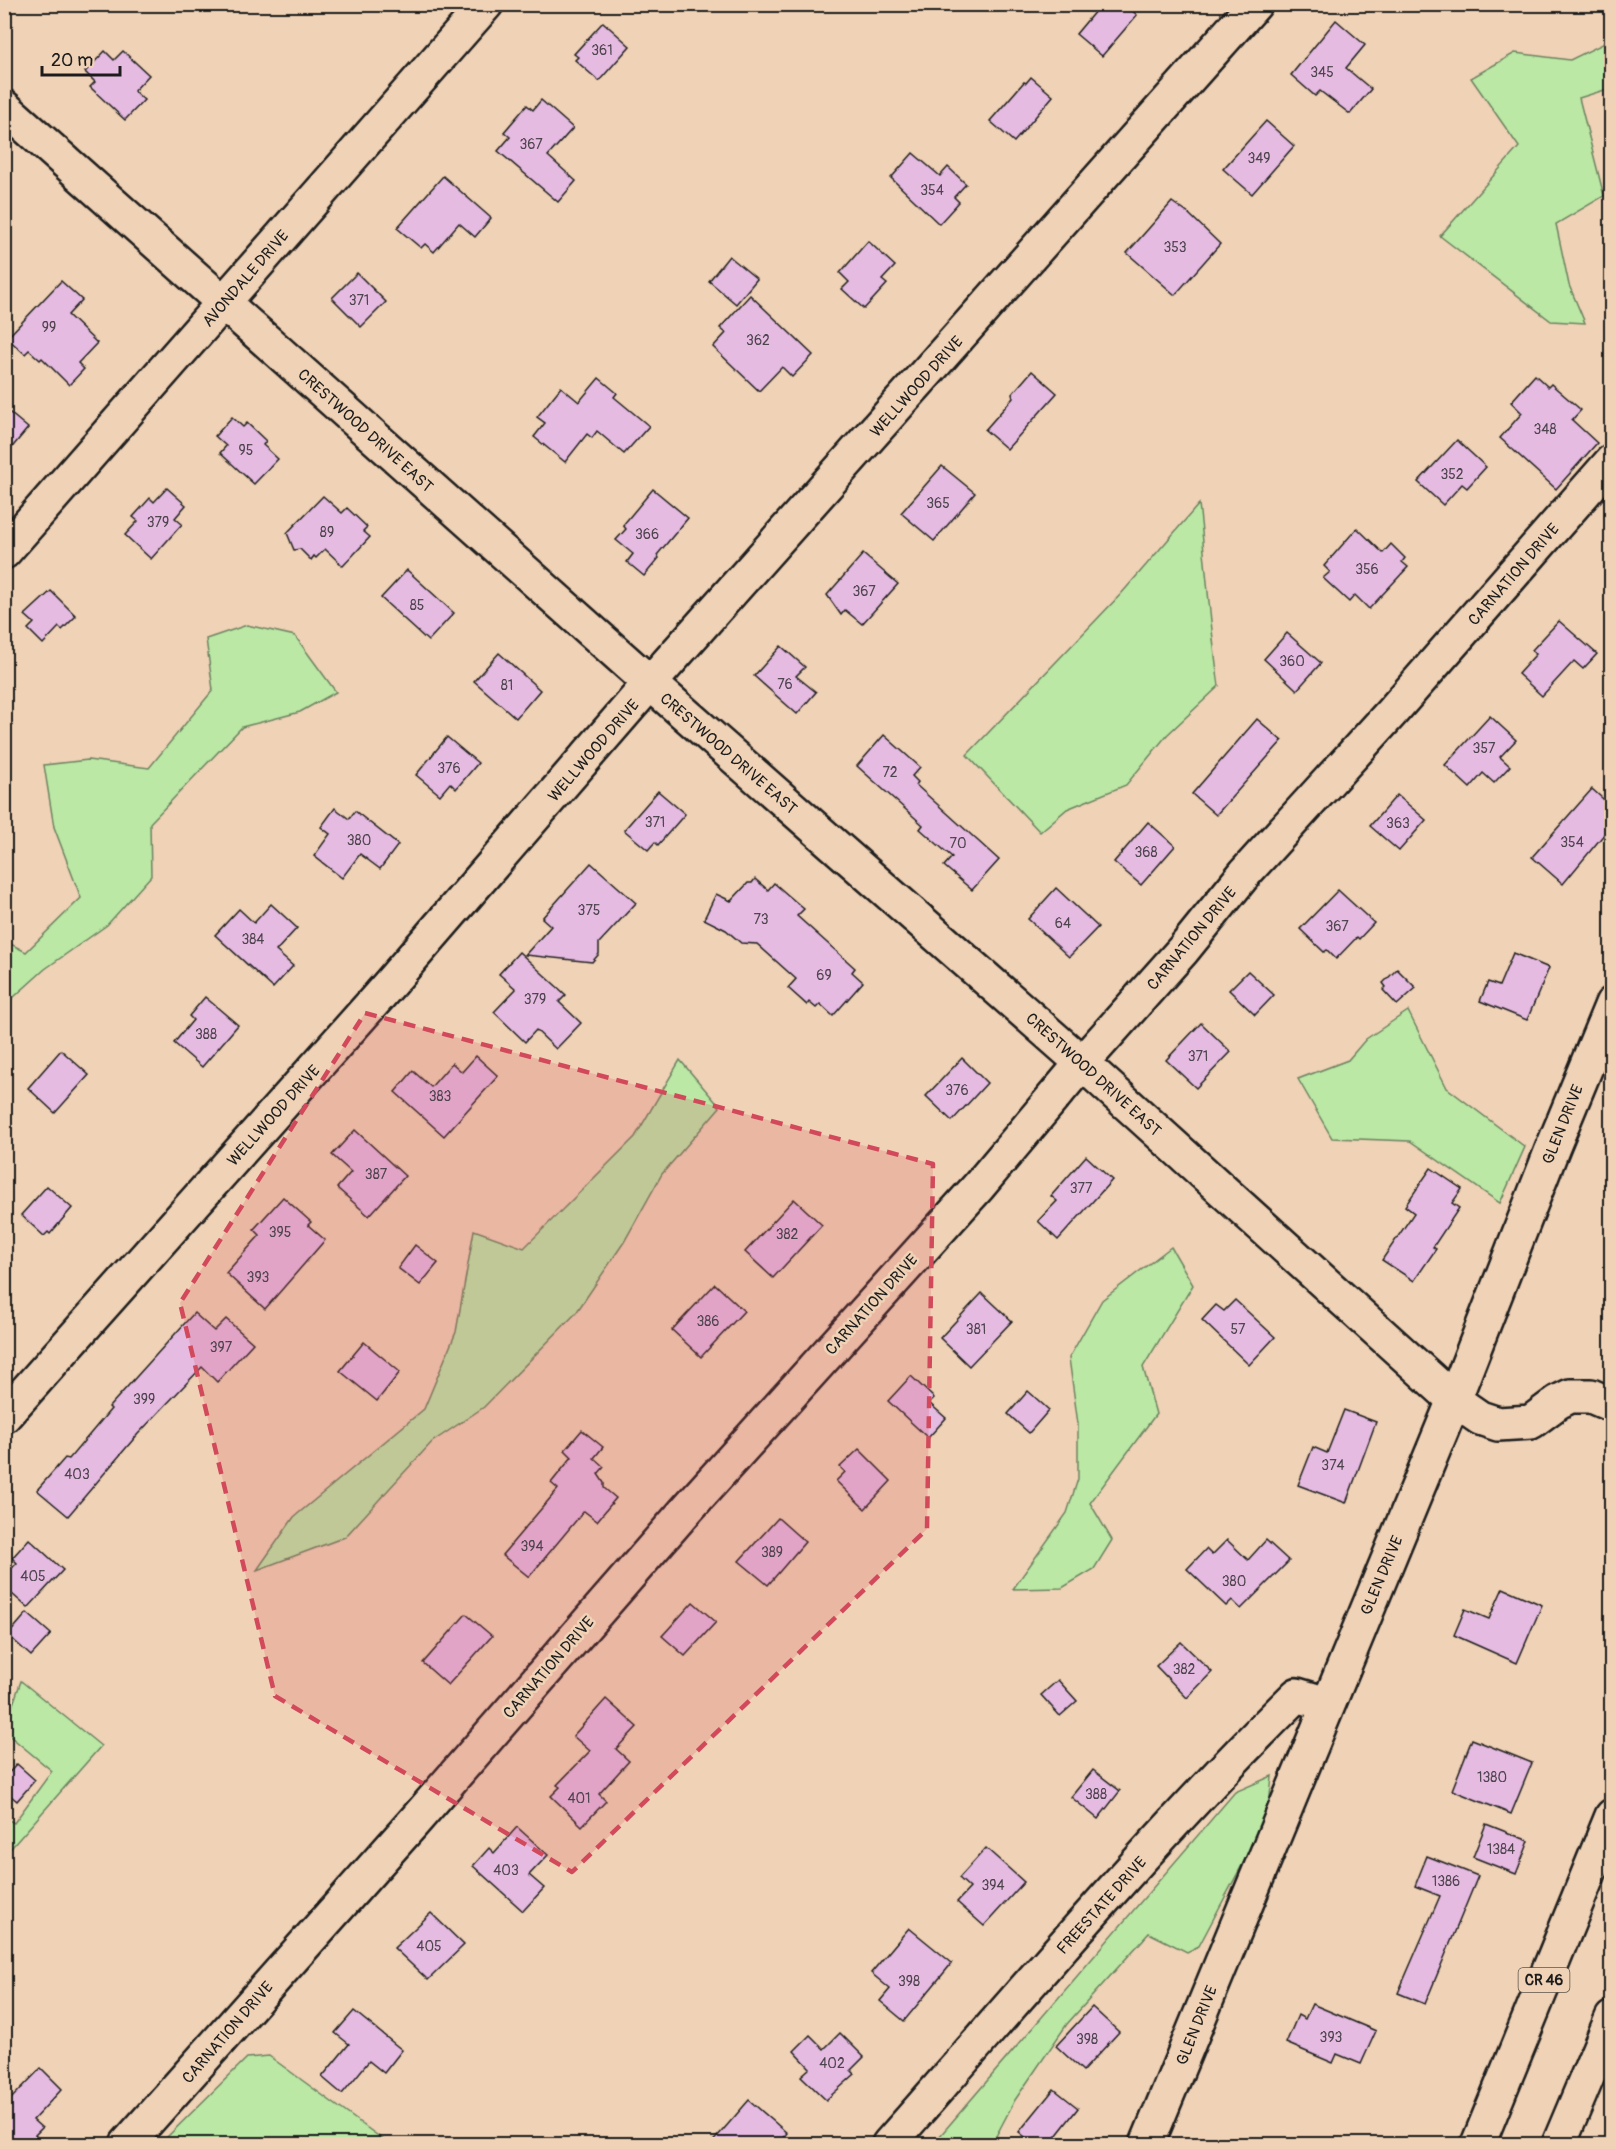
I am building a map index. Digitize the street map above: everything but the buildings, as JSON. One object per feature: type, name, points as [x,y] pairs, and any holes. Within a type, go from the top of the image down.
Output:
[{"type":"main road","name":"AVONDALE DRIVE","points":[[4,552],[486,4]]},
{"type":"main road","name":"WELLWOOD DRIVE","points":[[4,1416],[417,954],[651,684],[1255,4]]},
{"type":"main road","name":"CRESTWOOD DRIVE EAST","points":[[4,107],[651,684],[1082,1063],[1454,1400],[1480,1418],[1498,1424],[1531,1422],[1570,1396],[1590,1396],[1611,1405]]},
{"type":"main road","name":"CARNATION DRIVE","points":[[127,2145],[413,1823],[695,1500],[978,1187],[1082,1063],[1183,950],[1246,872],[1391,713],[1611,461]]},
{"type":"main road","name":"GLEN DRIVE","points":[[1147,2145],[1454,1400],[1611,1004]]},
{"type":"main road","name":"FREESTATE DRIVE","points":[[889,2145],[1114,1890],[1254,1737],[1297,1695],[1327,1704]]},
{"type":"main road","name":"CR 46","points":[[1478,2145],[1611,1816]]},
{"type":"main road","points":[[1559,2145],[1611,2018]]},
{"type":"highlighted area","points":[[365,1013],[933,1164],[927,1529],[572,1872],[275,1696],[180,1303]]},
{"type":"green space","points":[[1611,33],[1611,88],[1579,98],[1604,196],[1556,224],[1569,285],[1585,323],[1551,321],[1440,236],[1519,147],[1471,78],[1515,53],[1570,60],[1603,44]]},
{"type":"green space","points":[[1199,504],[1219,686],[1167,735],[1126,785],[1067,809],[1040,832],[967,755],[1121,594]]},
{"type":"green space","points":[[247,625],[295,636],[336,692],[300,712],[242,727],[150,823],[151,876],[107,925],[45,969],[5,1005],[5,941],[26,952],[81,898],[54,827],[44,765],[88,760],[149,768],[213,690],[206,639]]},
{"type":"green space","points":[[1408,1011],[1447,1088],[1525,1147],[1500,1203],[1410,1141],[1332,1138],[1298,1079],[1348,1060],[1366,1039]]},
{"type":"green space","points":[[680,1060],[720,1107],[662,1174],[624,1242],[576,1313],[484,1407],[432,1442],[345,1537],[257,1570],[294,1517],[424,1409],[456,1332],[474,1230],[524,1248],[635,1137]]},
{"type":"green space","points":[[1171,1247],[1193,1285],[1143,1367],[1156,1414],[1090,1503],[1112,1540],[1094,1569],[1062,1588],[1013,1589],[1067,1513],[1078,1479],[1078,1424],[1069,1358],[1102,1300]]},
{"type":"green space","points":[[21,1681],[101,1746],[5,1855],[5,1818],[14,1823],[52,1771],[5,1732]]},
{"type":"green space","points":[[1272,1776],[1268,1816],[1199,1946],[1187,1952],[1149,1933],[1067,2024],[1015,2100],[994,2140],[998,2144],[933,2144],[1235,1792]]},
{"type":"green space","points":[[269,2056],[389,2144],[160,2144],[247,2058]]}]
